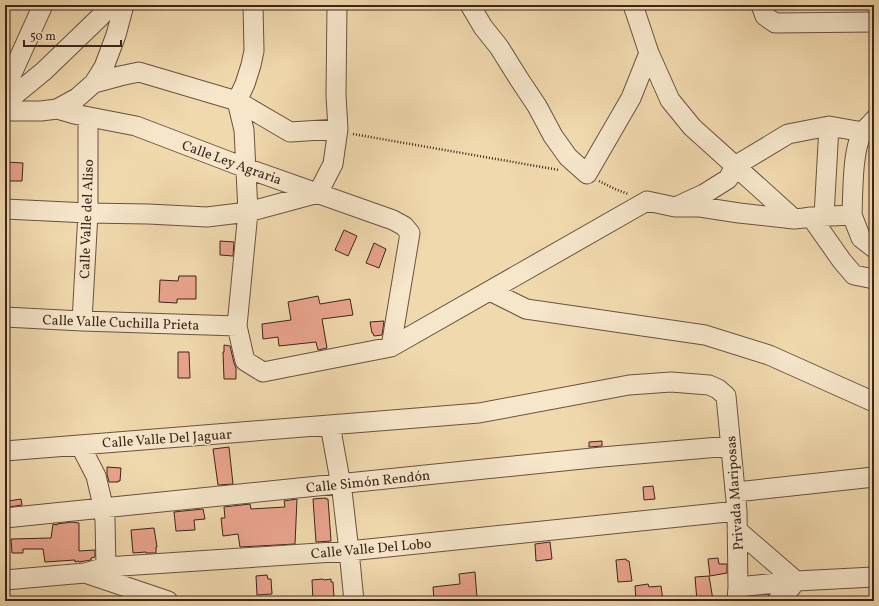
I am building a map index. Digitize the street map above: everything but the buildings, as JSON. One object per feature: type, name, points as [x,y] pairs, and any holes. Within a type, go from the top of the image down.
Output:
[{"type":"street","points":[[5,89],[43,5]]},
{"type":"street","points":[[5,103],[44,72],[110,5]]},
{"type":"street","points":[[5,111],[41,111],[57,108],[77,98],[94,83],[104,67],[116,35],[124,5]]},
{"type":"street","points":[[253,5],[254,51],[245,84],[237,101],[244,130],[248,212],[237,326],[245,361],[263,372],[391,347],[647,202],[675,207],[700,208],[739,213],[810,217],[852,215]]},
{"type":"street","points":[[5,209],[148,214],[207,218],[248,212],[318,193],[332,164],[338,129],[336,95],[337,5]]},
{"type":"street","points":[[470,5],[483,27],[499,47],[537,106],[553,136],[568,157],[587,174],[631,98],[649,53]]},
{"type":"street","points":[[633,5],[649,53],[670,100],[692,126],[735,166],[810,217],[854,275],[874,279]]},
{"type":"street","points":[[761,5],[765,16],[775,24],[874,22]]},
{"type":"street","points":[[94,83],[139,72],[237,101],[290,132],[338,129]]},
{"type":"street","name":"Calle Ley Agraria","points":[[57,108],[74,114],[136,126],[246,168],[393,220],[404,226],[410,233],[391,347]]},
{"type":"street","name":"Calle Valle del Aliso","points":[[82,321],[88,213],[88,116]]},
{"type":"street","points":[[810,217],[829,126]]},
{"type":"street","points":[[675,207],[704,194],[728,179],[735,166],[788,134],[829,126],[868,126],[857,146],[853,178],[852,215],[861,238],[874,248]]},
{"type":"street","points":[[490,291],[526,309],[705,335],[769,355],[874,402]]},
{"type":"street","name":"Calle Valle Cuchilla Prieta","points":[[5,317],[237,326]]},
{"type":"street","name":"Privada Mariposas","points":[[330,425],[479,413],[629,385],[671,382],[708,385],[718,389],[726,396],[736,492],[738,594]]},
{"type":"street","points":[[330,425],[340,484],[354,601]]},
{"type":"street","name":"Calle Valle Del Jaguar","points":[[5,451],[330,425]]},
{"type":"street","points":[[80,445],[96,476],[103,508],[105,520],[106,567]]},
{"type":"street","name":"Calle Simón Rendón","points":[[5,518],[602,457],[731,446]]},
{"type":"street","points":[[736,492],[874,477]]},
{"type":"street","name":"Calle Valle Del Lobo","points":[[5,580],[85,573],[106,567],[349,551],[737,511]]},
{"type":"street","points":[[737,530],[796,581]]},
{"type":"street","points":[[85,573],[168,601]]},
{"type":"street","points":[[777,601],[785,595],[796,581]]},
{"type":"street","points":[[738,594],[796,581],[869,581]]},
{"type":"path","points":[[338,129],[357,135],[564,170]]},
{"type":"path","points":[[587,174],[615,189],[647,202]]}]
